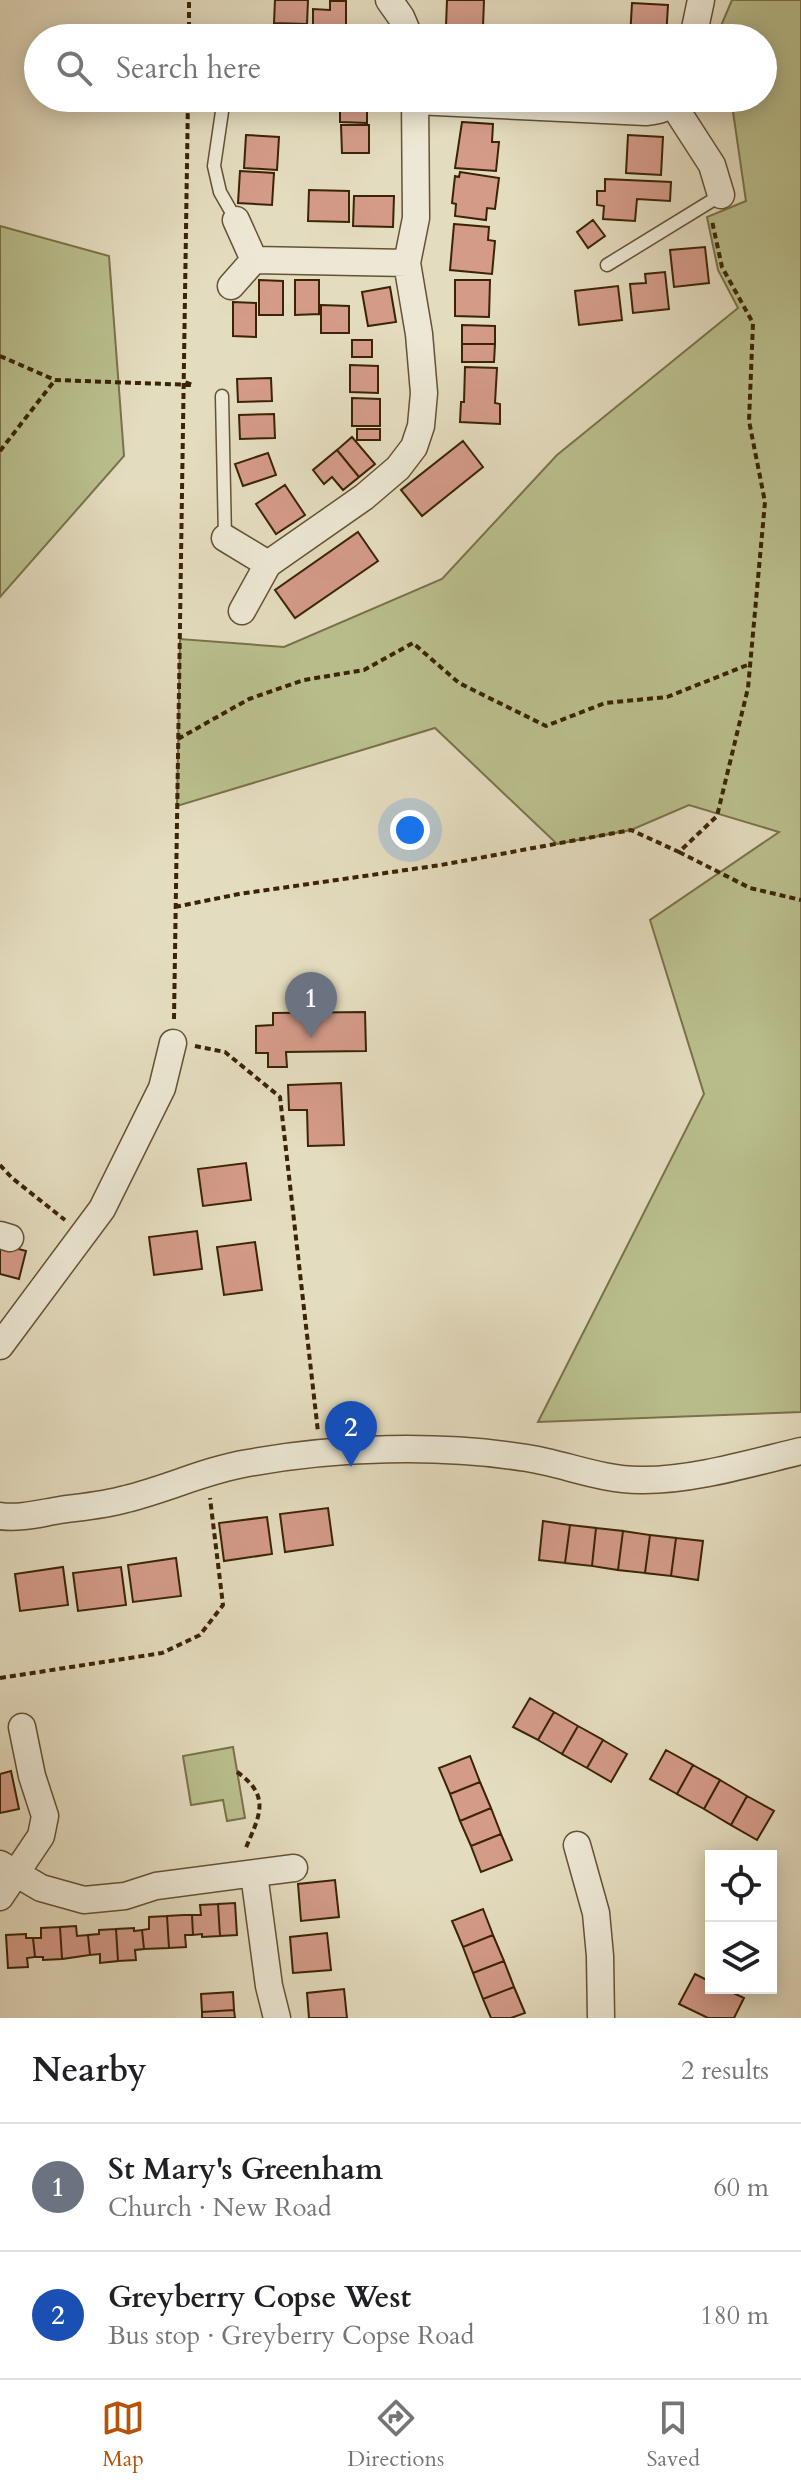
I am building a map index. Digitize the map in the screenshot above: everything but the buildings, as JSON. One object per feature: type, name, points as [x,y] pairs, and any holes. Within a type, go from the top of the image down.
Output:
[{"type":"street","points":[[389,0],[404,24]]},
{"type":"street","points":[[696,24],[701,0]]},
{"type":"street","points":[[242,611],[268,564],[364,497],[398,468],[414,447],[421,426],[424,393],[419,334],[407,263],[416,218],[415,112]]},
{"type":"street","points":[[680,112],[712,165],[715,199]]},
{"type":"street","points":[[236,220],[254,260]]},
{"type":"street","points":[[231,286],[254,260],[407,263]]},
{"type":"street","points":[[225,538],[268,564]]},
{"type":"street","points":[[0,1346],[102,1209],[162,1088],[173,1043]]},
{"type":"street","points":[[0,1516],[126,1500],[248,1463],[320,1455],[411,1448],[450,1449],[527,1458],[617,1479],[642,1480],[727,1468],[801,1451]]},
{"type":"street","points":[[0,1897],[7,1869],[41,1836],[45,1816],[32,1776],[22,1727]]},
{"type":"street","points":[[577,1845],[596,1913],[601,2018]]},
{"type":"street","points":[[7,1869],[41,1888],[84,1900],[125,1896],[156,1886],[294,1868]]},
{"type":"street","points":[[244,1874],[277,2018]]},
{"type":"lane","points":[[222,112],[214,166],[220,192],[236,220]]},
{"type":"lane","points":[[607,265],[715,199]]},
{"type":"lane","points":[[222,396],[225,538]]},
{"type":"path","points":[[189,0],[189,24]]},
{"type":"path","points":[[188,112],[173,1043],[225,1052],[280,1097],[319,1440]]},
{"type":"path","points":[[679,852],[717,816],[748,688],[765,502],[749,421],[753,323],[722,267],[715,199]]},
{"type":"path","points":[[0,356],[55,380],[193,385],[184,382]]},
{"type":"path","points":[[0,451],[55,380]]},
{"type":"path","points":[[178,739],[249,699],[304,680],[364,670],[413,643],[459,683],[546,726],[605,703],[667,697],[750,664]]},
{"type":"path","points":[[175,907],[239,894],[441,865],[631,830],[750,888],[801,900]]},
{"type":"path","points":[[0,1165],[22,1186],[84,1233]]},
{"type":"path","points":[[0,1678],[162,1653],[200,1635],[223,1605],[210,1498]]},
{"type":"path","points":[[237,1772],[254,1787],[259,1799],[260,1814],[244,1874]]},
{"type":"green space","points":[[732,0],[801,0],[801,1412],[538,1422],[704,1094],[650,920],[779,832],[689,805],[631,830],[557,844],[435,728],[177,806],[180,639],[284,647],[442,579],[557,455],[738,308],[718,270],[707,217],[746,201],[733,112],[777,112],[777,24],[722,24]]},
{"type":"green space","points":[[0,226],[109,256],[124,456],[0,597]]},
{"type":"green space","points":[[233,1747],[245,1818],[227,1821],[223,1800],[191,1805],[183,1756]]},
{"type":"place","name":"St Mary's Greenham","points":[[311,1038]]},
{"type":"place","name":"Greyberry Copse West","points":[[351,1467]]}]
